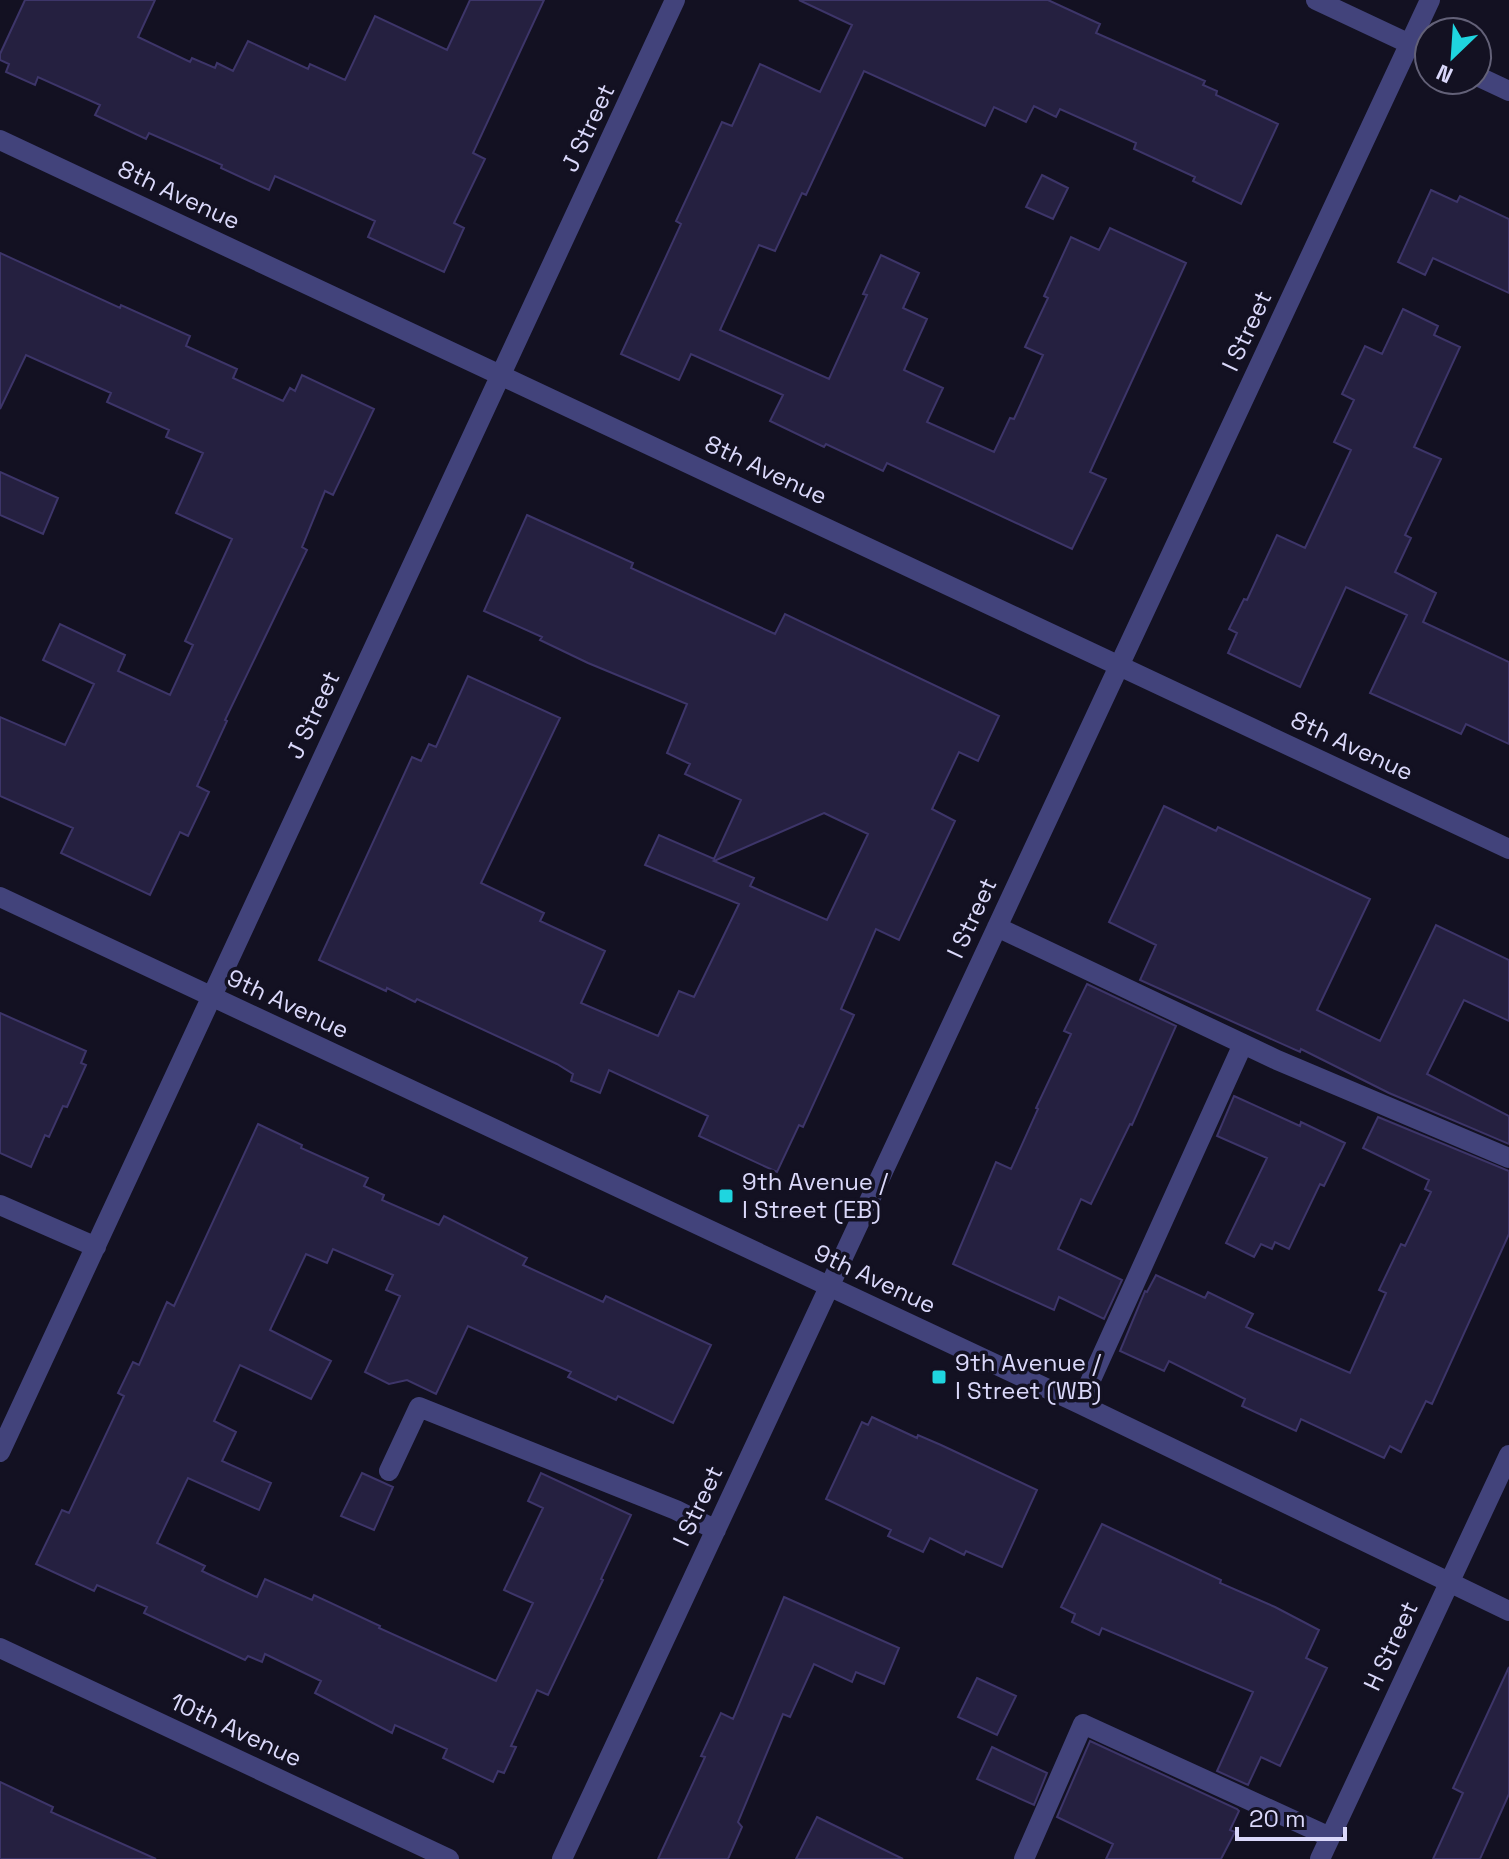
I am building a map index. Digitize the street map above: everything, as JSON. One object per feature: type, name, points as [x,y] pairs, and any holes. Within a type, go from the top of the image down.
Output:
[{"type":"street","name":"J Street","points":[[0,1452],[675,0]]},
{"type":"street","points":[[1316,0],[1413,46]]},
{"type":"street","name":"I Street","points":[[562,1859],[1120,664],[1413,63]]},
{"type":"street","name":"8th Avenue","points":[[0,140],[1509,849]]},
{"type":"street","name":"9th Avenue","points":[[0,897],[1080,1404],[1509,1611]]},
{"type":"street","points":[[997,927],[1243,1044],[1509,1158]]},
{"type":"street","points":[[1080,1404],[1243,1044]]},
{"type":"street","points":[[0,1205],[96,1247]]},
{"type":"street","points":[[389,1471],[419,1407],[676,1510],[716,1530]]},
{"type":"street","name":"H Street","points":[[1320,1859],[1509,1455]]},
{"type":"street","name":"10th Avenue","points":[[0,1648],[449,1859]]},
{"type":"street","points":[[1024,1859],[1083,1724],[1330,1837]]},
{"type":"building","points":[[25,0],[155,0],[138,37],[190,62],[192,58],[215,68],[217,63],[233,71],[248,41],[308,69],[310,64],[345,80],[375,16],[447,50],[470,0],[544,0],[473,153],[485,159],[454,223],[464,228],[444,272],[368,237],[375,221],[275,176],[269,190],[221,168],[222,165],[149,133],[146,139],[95,115],[100,105],[38,77],[35,85],[6,72],[9,64],[0,60],[0,54]]},
{"type":"building","points":[[799,0],[1048,0],[1100,24],[1096,33],[1205,81],[1203,85],[1217,91],[1216,95],[1278,124],[1241,204],[1193,181],[1195,177],[1134,149],[1136,143],[1060,109],[1056,117],[1034,106],[1026,122],[994,107],[985,126],[864,71],[806,195],[802,193],[775,251],[759,245],[720,330],[829,379],[867,295],[863,294],[881,255],[919,273],[903,308],[927,319],[904,370],[943,388],[927,422],[994,452],[1010,418],[1014,419],[1043,355],[1025,347],[1071,237],[1099,250],[1110,228],[1186,263],[1090,472],[1106,479],[1072,549],[887,463],[883,471],[770,421],[783,395],[691,354],[679,380],[621,354],[681,224],[676,221],[722,122],[732,126],[760,64],[820,92],[852,25]]},
{"type":"building","points":[[1042,175],[1068,188],[1053,219],[1026,207]]},
{"type":"building","points":[[1431,190],[1457,202],[1460,196],[1509,219],[1509,293],[1433,258],[1425,275],[1398,262]]},
{"type":"building","points":[[0,253],[190,336],[186,346],[237,369],[233,378],[283,401],[290,388],[295,391],[302,375],[374,409],[333,495],[325,491],[302,547],[307,550],[225,720],[197,786],[209,792],[188,836],[180,832],[150,895],[61,853],[73,828],[0,796],[0,717],[65,745],[94,684],[43,660],[60,624],[125,655],[118,671],[170,695],[193,645],[185,641],[232,539],[176,513],[203,453],[166,437],[169,430],[107,402],[111,393],[26,355],[0,409]]},
{"type":"building","points":[[1403,309],[1438,326],[1434,335],[1460,347],[1414,447],[1441,459],[1405,535],[1411,538],[1395,572],[1436,593],[1423,622],[1509,662],[1509,744],[1466,724],[1461,734],[1370,693],[1407,615],[1346,587],[1300,687],[1228,653],[1237,633],[1229,629],[1244,599],[1247,600],[1277,535],[1305,548],[1351,450],[1334,442],[1354,400],[1342,394],[1365,346],[1382,354]]},
{"type":"building","points":[[0,472],[58,498],[43,534],[0,515]]},
{"type":"building","points":[[527,515],[633,563],[631,568],[775,634],[785,614],[999,716],[978,761],[959,752],[932,809],[955,821],[899,940],[876,929],[841,1009],[854,1015],[803,1127],[799,1125],[777,1172],[699,1136],[708,1116],[609,1070],[600,1093],[571,1081],[573,1074],[557,1064],[417,999],[415,1002],[387,988],[386,991],[319,960],[412,757],[421,761],[429,744],[436,747],[468,676],[560,718],[481,883],[544,913],[540,921],[605,951],[581,1003],[658,1036],[679,991],[694,997],[739,904],[645,865],[659,835],[714,859],[741,800],[685,774],[690,764],[667,753],[687,704],[588,663],[540,640],[542,637],[484,611]],"holes":[[[824,813],[868,834],[827,920],[750,886],[754,878],[714,861]]]},
{"type":"building","points":[[1164,806],[1216,831],[1218,827],[1370,899],[1317,1010],[1380,1041],[1436,925],[1509,960],[1509,1021],[1464,1000],[1427,1074],[1509,1116],[1509,1144],[1140,980],[1156,945],[1109,922]]},
{"type":"building","points":[[1087,984],[1176,1026],[1132,1125],[1091,1204],[1081,1199],[1058,1249],[1122,1280],[1104,1319],[1059,1297],[1054,1310],[953,1264],[996,1162],[1011,1169],[1071,1034],[1064,1031]]},
{"type":"building","points":[[0,1013],[86,1051],[81,1063],[86,1065],[67,1107],[63,1106],[49,1137],[45,1135],[31,1167],[0,1153]]},
{"type":"building","points":[[1234,1096],[1345,1143],[1324,1186],[1320,1184],[1289,1249],[1275,1242],[1272,1249],[1261,1244],[1254,1257],[1226,1243],[1267,1158],[1217,1136]]},
{"type":"building","points":[[1378,1117],[1509,1171],[1509,1234],[1432,1404],[1426,1401],[1401,1452],[1390,1446],[1384,1458],[1301,1419],[1296,1431],[1242,1406],[1245,1399],[1169,1361],[1164,1371],[1120,1351],[1145,1291],[1156,1275],[1205,1298],[1208,1292],[1253,1314],[1246,1327],[1350,1373],[1386,1293],[1379,1290],[1431,1192],[1425,1189],[1429,1180],[1363,1148]]},
{"type":"building","points":[[258,1124],[302,1145],[301,1148],[368,1178],[364,1186],[384,1195],[382,1200],[439,1225],[444,1216],[527,1258],[523,1265],[603,1302],[606,1296],[711,1345],[673,1423],[618,1396],[616,1400],[568,1377],[571,1372],[468,1326],[436,1394],[407,1380],[389,1384],[365,1372],[400,1296],[386,1290],[393,1275],[333,1249],[327,1263],[306,1254],[270,1330],[331,1361],[311,1399],[240,1365],[214,1421],[236,1432],[222,1461],[271,1483],[259,1510],[188,1478],[157,1543],[205,1566],[202,1571],[257,1597],[265,1579],[312,1600],[314,1595],[496,1681],[533,1603],[504,1590],[543,1508],[528,1501],[541,1473],[631,1515],[548,1695],[537,1690],[511,1746],[516,1747],[504,1773],[498,1771],[493,1782],[443,1758],[447,1749],[395,1725],[392,1733],[315,1693],[321,1681],[265,1654],[262,1662],[248,1656],[245,1660],[144,1613],[147,1607],[97,1585],[94,1591],[36,1564],[62,1510],[69,1513],[124,1396],[118,1393],[133,1362],[139,1365],[167,1302],[174,1306]]},
{"type":"building","points":[[872,1417],[1037,1490],[1002,1567],[966,1551],[964,1555],[930,1538],[923,1552],[888,1536],[891,1530],[826,1499],[862,1422],[868,1425]]},
{"type":"building","points":[[362,1473],[393,1487],[374,1530],[341,1516]]},
{"type":"building","points":[[1102,1524],[1319,1630],[1306,1658],[1327,1668],[1280,1766],[1261,1757],[1248,1785],[1217,1771],[1253,1692],[1102,1628],[1099,1635],[1072,1622],[1075,1614],[1061,1607]]},
{"type":"building","points":[[784,1597],[899,1648],[884,1684],[856,1672],[852,1682],[814,1664],[790,1717],[783,1714],[738,1822],[742,1827],[728,1859],[658,1859],[705,1757],[701,1756],[721,1713],[733,1719]]},
{"type":"building","points":[[1509,1667],[1509,1794],[1480,1859],[1433,1859],[1463,1793],[1453,1788]]},
{"type":"building","points":[[977,1678],[1016,1696],[997,1735],[958,1717]]},
{"type":"building","points":[[1090,1741],[1237,1809],[1239,1811],[1230,1830],[1235,1832],[1221,1859],[1106,1859],[1113,1844],[1057,1817]]},
{"type":"building","points":[[992,1747],[1047,1773],[1034,1805],[977,1779]]},
{"type":"building","points":[[0,1782],[53,1807],[51,1812],[156,1859],[0,1859]]},
{"type":"building","points":[[817,1817],[903,1859],[796,1859]]},
{"type":"place","name":"9th Avenue / I Street (EB)","points":[[726,1196]]},
{"type":"place","name":"9th Avenue / I Street (WB)","points":[[939,1377]]}]
